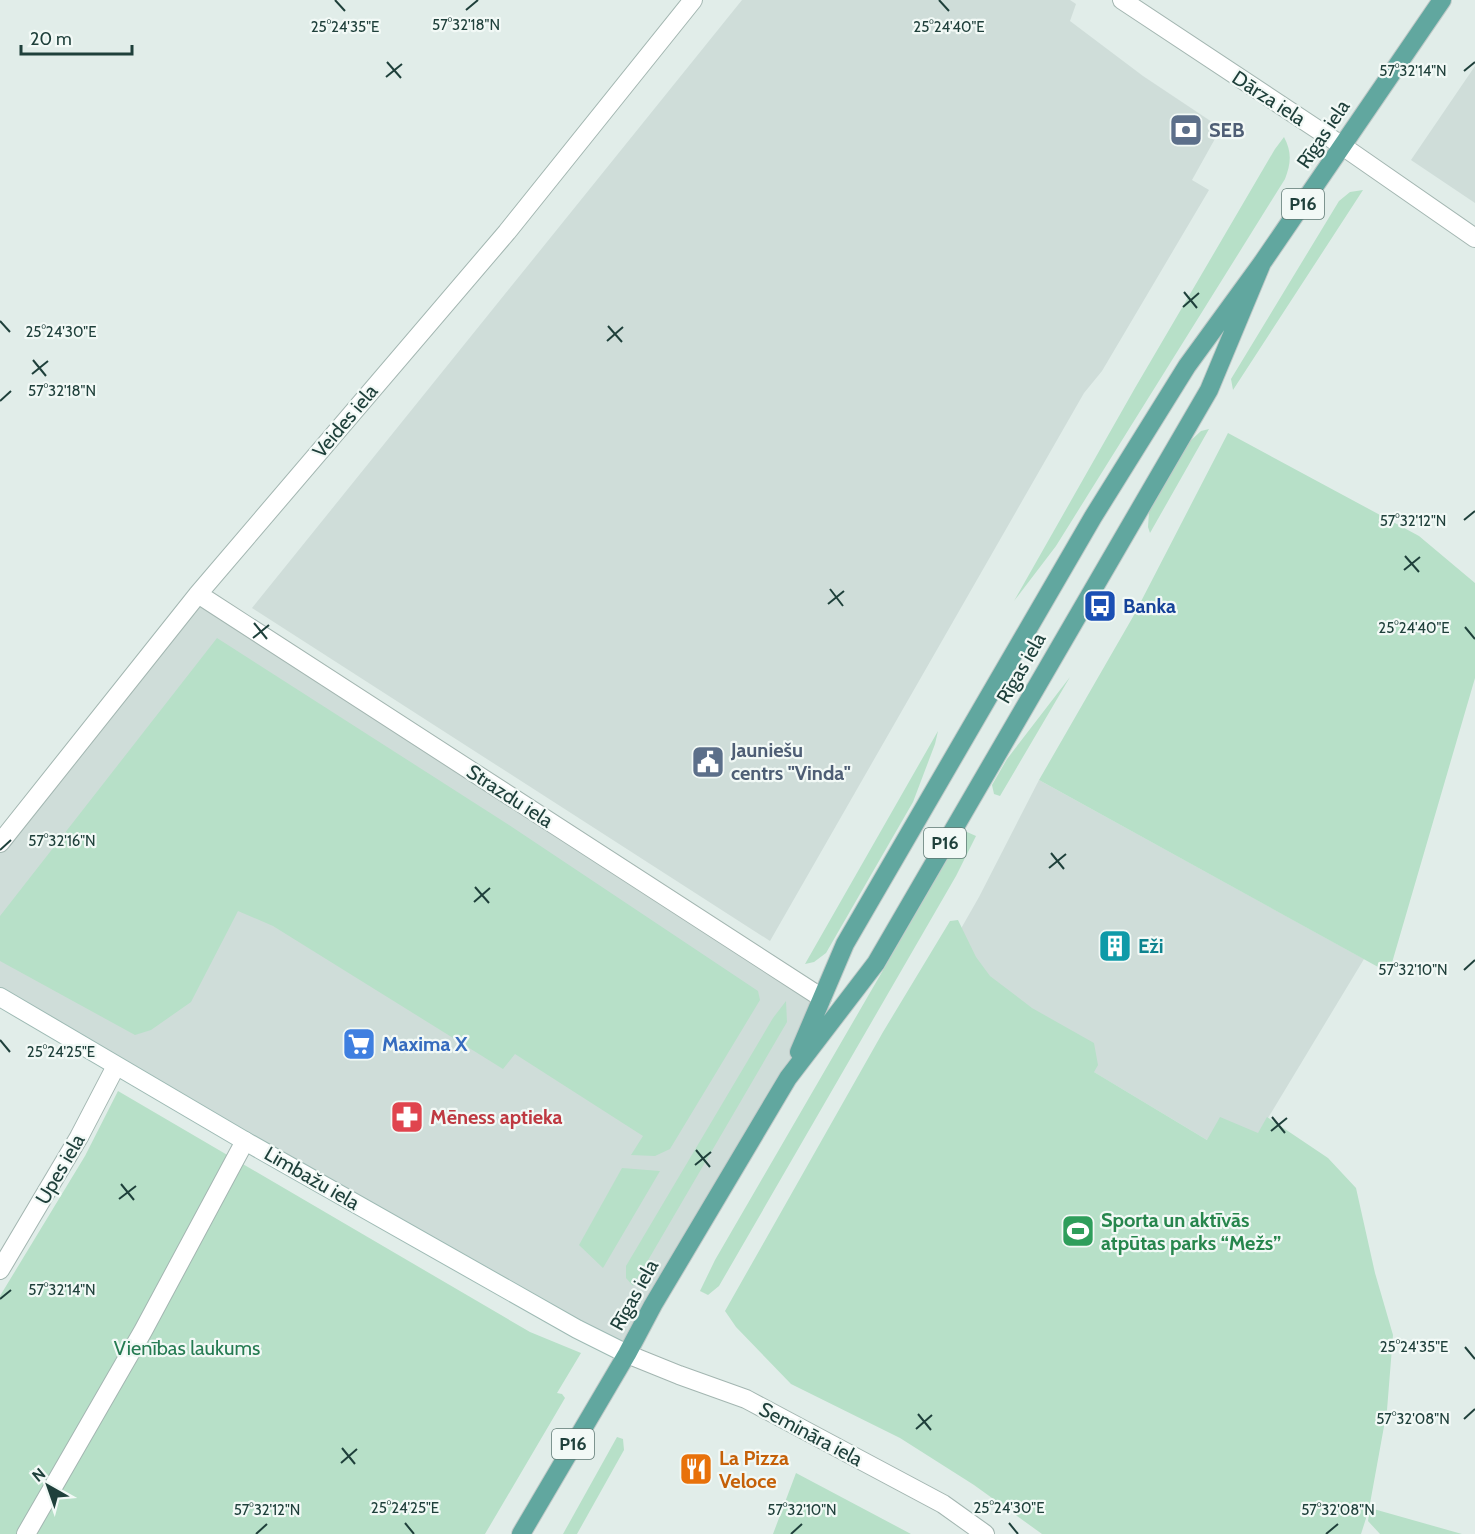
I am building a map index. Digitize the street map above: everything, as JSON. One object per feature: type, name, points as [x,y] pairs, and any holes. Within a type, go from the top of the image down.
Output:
[{"type":"main road","name":"Rīgas iela","points":[[788,1078],[845,944],[1093,517],[1187,366],[1262,263],[1442,0]]},
{"type":"main road","name":"Rīgas iela","points":[[521,1534],[788,1078],[876,963],[1203,401],[1262,263]]},
{"type":"street","name":"Veides iela","points":[[0,843],[198,594],[507,232],[693,0]]},
{"type":"street","name":"Dārza iela","points":[[1122,0],[1341,145],[1475,238]]},
{"type":"street","name":"Strazdu iela","points":[[198,594],[822,998]]},
{"type":"street","name":"Limbažu iela","points":[[0,997],[245,1141],[577,1329],[627,1354]]},
{"type":"street","name":"Upes iela","points":[[0,1270],[79,1137],[116,1066]]},
{"type":"street","points":[[26,1534],[143,1331],[245,1141]]},
{"type":"street","name":"Semināra iela","points":[[627,1354],[746,1399],[943,1504],[985,1534]]},
{"type":"shaded area","points":[[742,0],[1070,0],[1076,4],[1070,21],[1143,76],[1221,128],[1192,180],[1209,190],[1102,371],[1084,393],[770,941],[252,608]]},
{"type":"shaded area","points":[[1475,66],[1475,203],[1411,160]]},
{"type":"shaded area","points":[[198,594],[822,998],[788,1078],[627,1354],[0,997],[0,843]]},
{"type":"shaded area","points":[[1039,780],[1364,959],[1242,1161],[934,976],[979,897]]},
{"type":"green space","points":[[1284,137],[1290,158],[1285,179],[1056,546],[1014,601],[1135,388]]},
{"type":"green space","points":[[1363,190],[1233,390],[1231,379],[1339,201],[1350,192]]},
{"type":"green space","points":[[1209,429],[1150,533],[1149,512],[1188,443],[1201,431]]},
{"type":"green space","points":[[1228,433],[1419,536],[1475,583],[1475,678],[1389,973],[1039,780],[1134,615]]},
{"type":"green space","points":[[217,638],[509,825],[758,991],[760,1000],[670,1149],[655,1156],[631,1155],[643,1136],[515,1054],[503,1069],[273,926],[238,911],[191,1002],[151,1030],[135,1035],[0,961],[0,916]]},
{"type":"green space","points":[[1070,677],[1000,796],[994,794],[992,785],[1007,759]]},
{"type":"green space","points":[[938,731],[913,802],[826,953],[814,962],[805,964]]},
{"type":"green space","points":[[967,832],[976,836],[956,876],[719,1286],[708,1295],[700,1291],[715,1260],[962,834]]},
{"type":"green space","name":"Sporta un aktīvās atpūtas parks “Mežs”","points":[[958,920],[976,957],[990,976],[1032,1008],[1094,1043],[1098,1065],[1094,1072],[1207,1140],[1220,1117],[1258,1133],[1267,1117],[1328,1158],[1356,1188],[1375,1273],[1393,1335],[1387,1410],[1369,1509],[1361,1534],[1042,1534],[974,1485],[900,1438],[791,1384],[736,1327],[725,1311],[883,1032],[950,921]]},
{"type":"green space","points":[[786,1001],[787,1022],[633,1286],[626,1278],[626,1266],[773,1018]]},
{"type":"green space","name":"Vienības laukums","points":[[118,1091],[530,1332],[581,1353],[557,1393],[562,1394],[565,1398],[485,1534],[0,1534],[0,1296],[85,1156]]},
{"type":"green space","points":[[622,1168],[660,1171],[603,1268],[579,1245]]},
{"type":"green space","points":[[617,1437],[623,1439],[624,1450],[577,1534],[563,1534]]},
{"type":"green space","points":[[796,1473],[911,1534],[773,1534]]},
{"type":"green space","points":[[1370,1508],[1462,1534],[1380,1534],[1368,1521]]},
{"type":"place","name":"SEB","points":[[1186,130]]},
{"type":"place","name":"Banka","points":[[1100,606]]},
{"type":"place","name":"Jauniešu centrs \"Vinda\"","points":[[708,762]]},
{"type":"place","name":"Eži","points":[[1115,946]]},
{"type":"place","name":"Maxima X","points":[[359,1044]]},
{"type":"place","name":"Mēness aptieka","points":[[407,1117]]},
{"type":"place","name":"Sporta un aktīvās atpūtas parks “Mežs”","points":[[1078,1231]]},
{"type":"place","name":"La Pizza Veloce","points":[[696,1469]]}]
